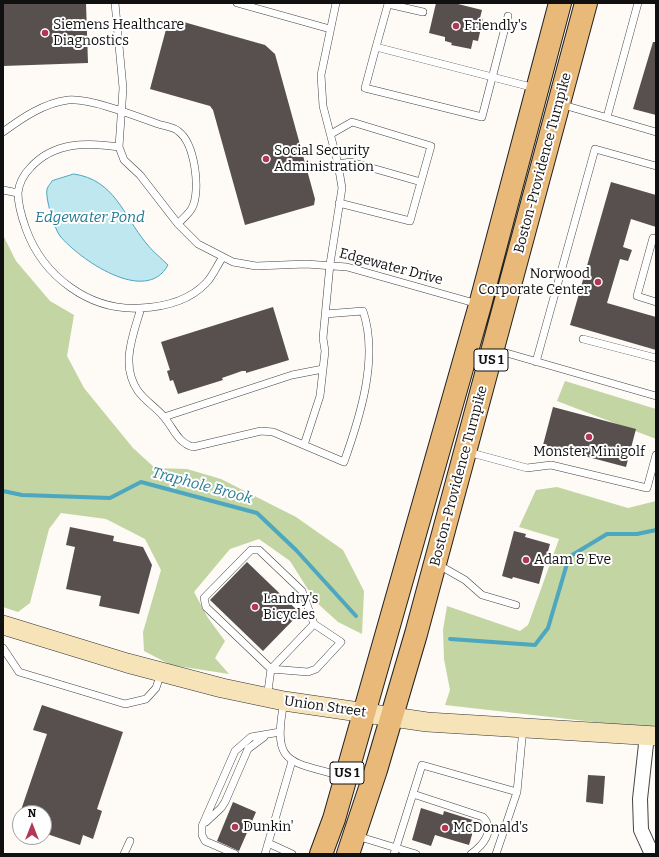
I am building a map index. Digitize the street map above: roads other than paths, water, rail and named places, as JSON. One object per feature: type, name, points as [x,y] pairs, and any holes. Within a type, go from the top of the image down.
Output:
[{"type":"main road","name":"Boston-Providence Turnpike","points":[[321,854],[346,777],[363,712],[480,305],[560,3]]},
{"type":"main road","name":"Boston-Providence Turnpike","points":[[351,845],[392,717],[494,349],[586,3]]},
{"type":"main road","name":"Union Street","points":[[3,625],[111,658],[222,688],[276,699],[427,722],[652,736]]},
{"type":"street","points":[[652,736],[640,799],[641,830],[652,854]]},
{"type":"lane","points":[[115,3],[122,88],[119,147],[86,144],[65,146],[48,153],[36,162],[23,176],[18,193],[21,217],[30,242],[37,254],[60,279],[78,294],[96,302],[115,307],[141,308],[165,306],[194,293],[207,282],[223,257]]},
{"type":"lane","points":[[237,3],[330,29]]},
{"type":"lane","points":[[304,445],[320,396],[323,370],[325,314],[330,264],[342,188],[338,164],[323,106],[321,76],[336,3]]},
{"type":"lane","points":[[607,117],[638,3]]},
{"type":"lane","points":[[423,12],[388,4],[365,88],[482,117],[491,77],[508,16]]},
{"type":"lane","points":[[376,46],[537,89]]},
{"type":"lane","points":[[3,132],[21,119],[49,105],[69,100],[122,111],[179,131],[189,145],[195,159],[196,188],[192,207],[178,224]]},
{"type":"lane","points":[[558,104],[656,132]]},
{"type":"lane","points":[[331,134],[352,122],[431,146],[410,221],[339,203]]},
{"type":"lane","name":"Edgewater Drive","points":[[119,147],[124,160],[140,175],[178,224],[198,244],[233,262],[256,266],[330,264],[347,267],[480,305]]},
{"type":"lane","points":[[536,362],[595,149],[656,166]]},
{"type":"lane","points":[[338,164],[351,162],[421,182]]},
{"type":"lane","points":[[3,190],[18,193]]},
{"type":"lane","points":[[656,239],[653,238],[637,296],[656,302]]},
{"type":"lane","points":[[141,308],[130,348],[128,360],[130,373],[138,391],[164,417],[184,445],[193,447],[261,431],[273,432],[344,462],[359,420],[367,376],[366,322],[363,311],[325,314]]},
{"type":"lane","points":[[583,339],[656,358]]},
{"type":"lane","points":[[494,349],[656,396]]},
{"type":"lane","points":[[164,417],[292,375],[323,370]]},
{"type":"lane","points":[[466,451],[527,468],[552,465],[647,488],[656,455]]},
{"type":"lane","points":[[251,550],[259,550],[302,591],[314,624],[341,642],[316,669],[308,672],[271,668],[206,607],[204,598],[251,550]]},
{"type":"lane","points":[[435,562],[465,580],[482,595],[516,606]]},
{"type":"lane","points":[[271,668],[314,624]]},
{"type":"lane","points":[[3,648],[19,672],[126,704],[146,699],[156,688],[162,671]]},
{"type":"lane","points":[[271,668],[280,732],[279,740],[283,753],[292,761],[346,777]]},
{"type":"lane","points":[[496,854],[517,792],[523,728]]},
{"type":"lane","points":[[235,854],[205,841],[202,835],[202,826],[235,751],[251,737],[280,732]]},
{"type":"lane","points":[[202,826],[225,802],[248,749],[264,736],[280,732]]},
{"type":"lane","points":[[265,854],[292,761]]},
{"type":"lane","points":[[395,851],[422,765],[517,792]]},
{"type":"lane","points":[[412,794],[484,817],[487,821],[488,831],[482,851],[471,854]]},
{"type":"lane","points":[[124,854],[130,841]]},
{"type":"lane","points":[[268,844],[292,854]]},
{"type":"lane","points":[[351,845],[416,854]]},
{"type":"water","name":"Edgewater Pond","points":[[74,174],[99,183],[117,200],[146,243],[168,265],[158,276],[145,281],[129,280],[113,274],[82,256],[69,246],[60,236],[50,213],[47,199],[47,189],[52,181]]},
{"type":"waterway","name":"Traphole Brook","points":[[3,491],[22,495],[110,498],[141,482],[257,513],[296,550],[356,616]]},
{"type":"waterway","name":"Traphole Brook","points":[[450,639],[535,645],[548,628],[569,557],[607,534],[637,534],[656,530]]},
{"type":"place","name":"Friendly's","points":[[456,26]]},
{"type":"place","name":"Siemens Healthcare Diagnostics","points":[[45,33]]},
{"type":"place","name":"Social Security Administration","points":[[266,159]]},
{"type":"place","name":"Norwood Corporate Center","points":[[598,282]]},
{"type":"place","name":"Monster Minigolf","points":[[589,437]]},
{"type":"place","name":"Adam & Eve","points":[[526,560]]},
{"type":"place","name":"Landry's Bicycles","points":[[255,607]]},
{"type":"place","name":"Dunkin'","points":[[235,827]]},
{"type":"place","name":"McDonald's","points":[[445,828]]}]
